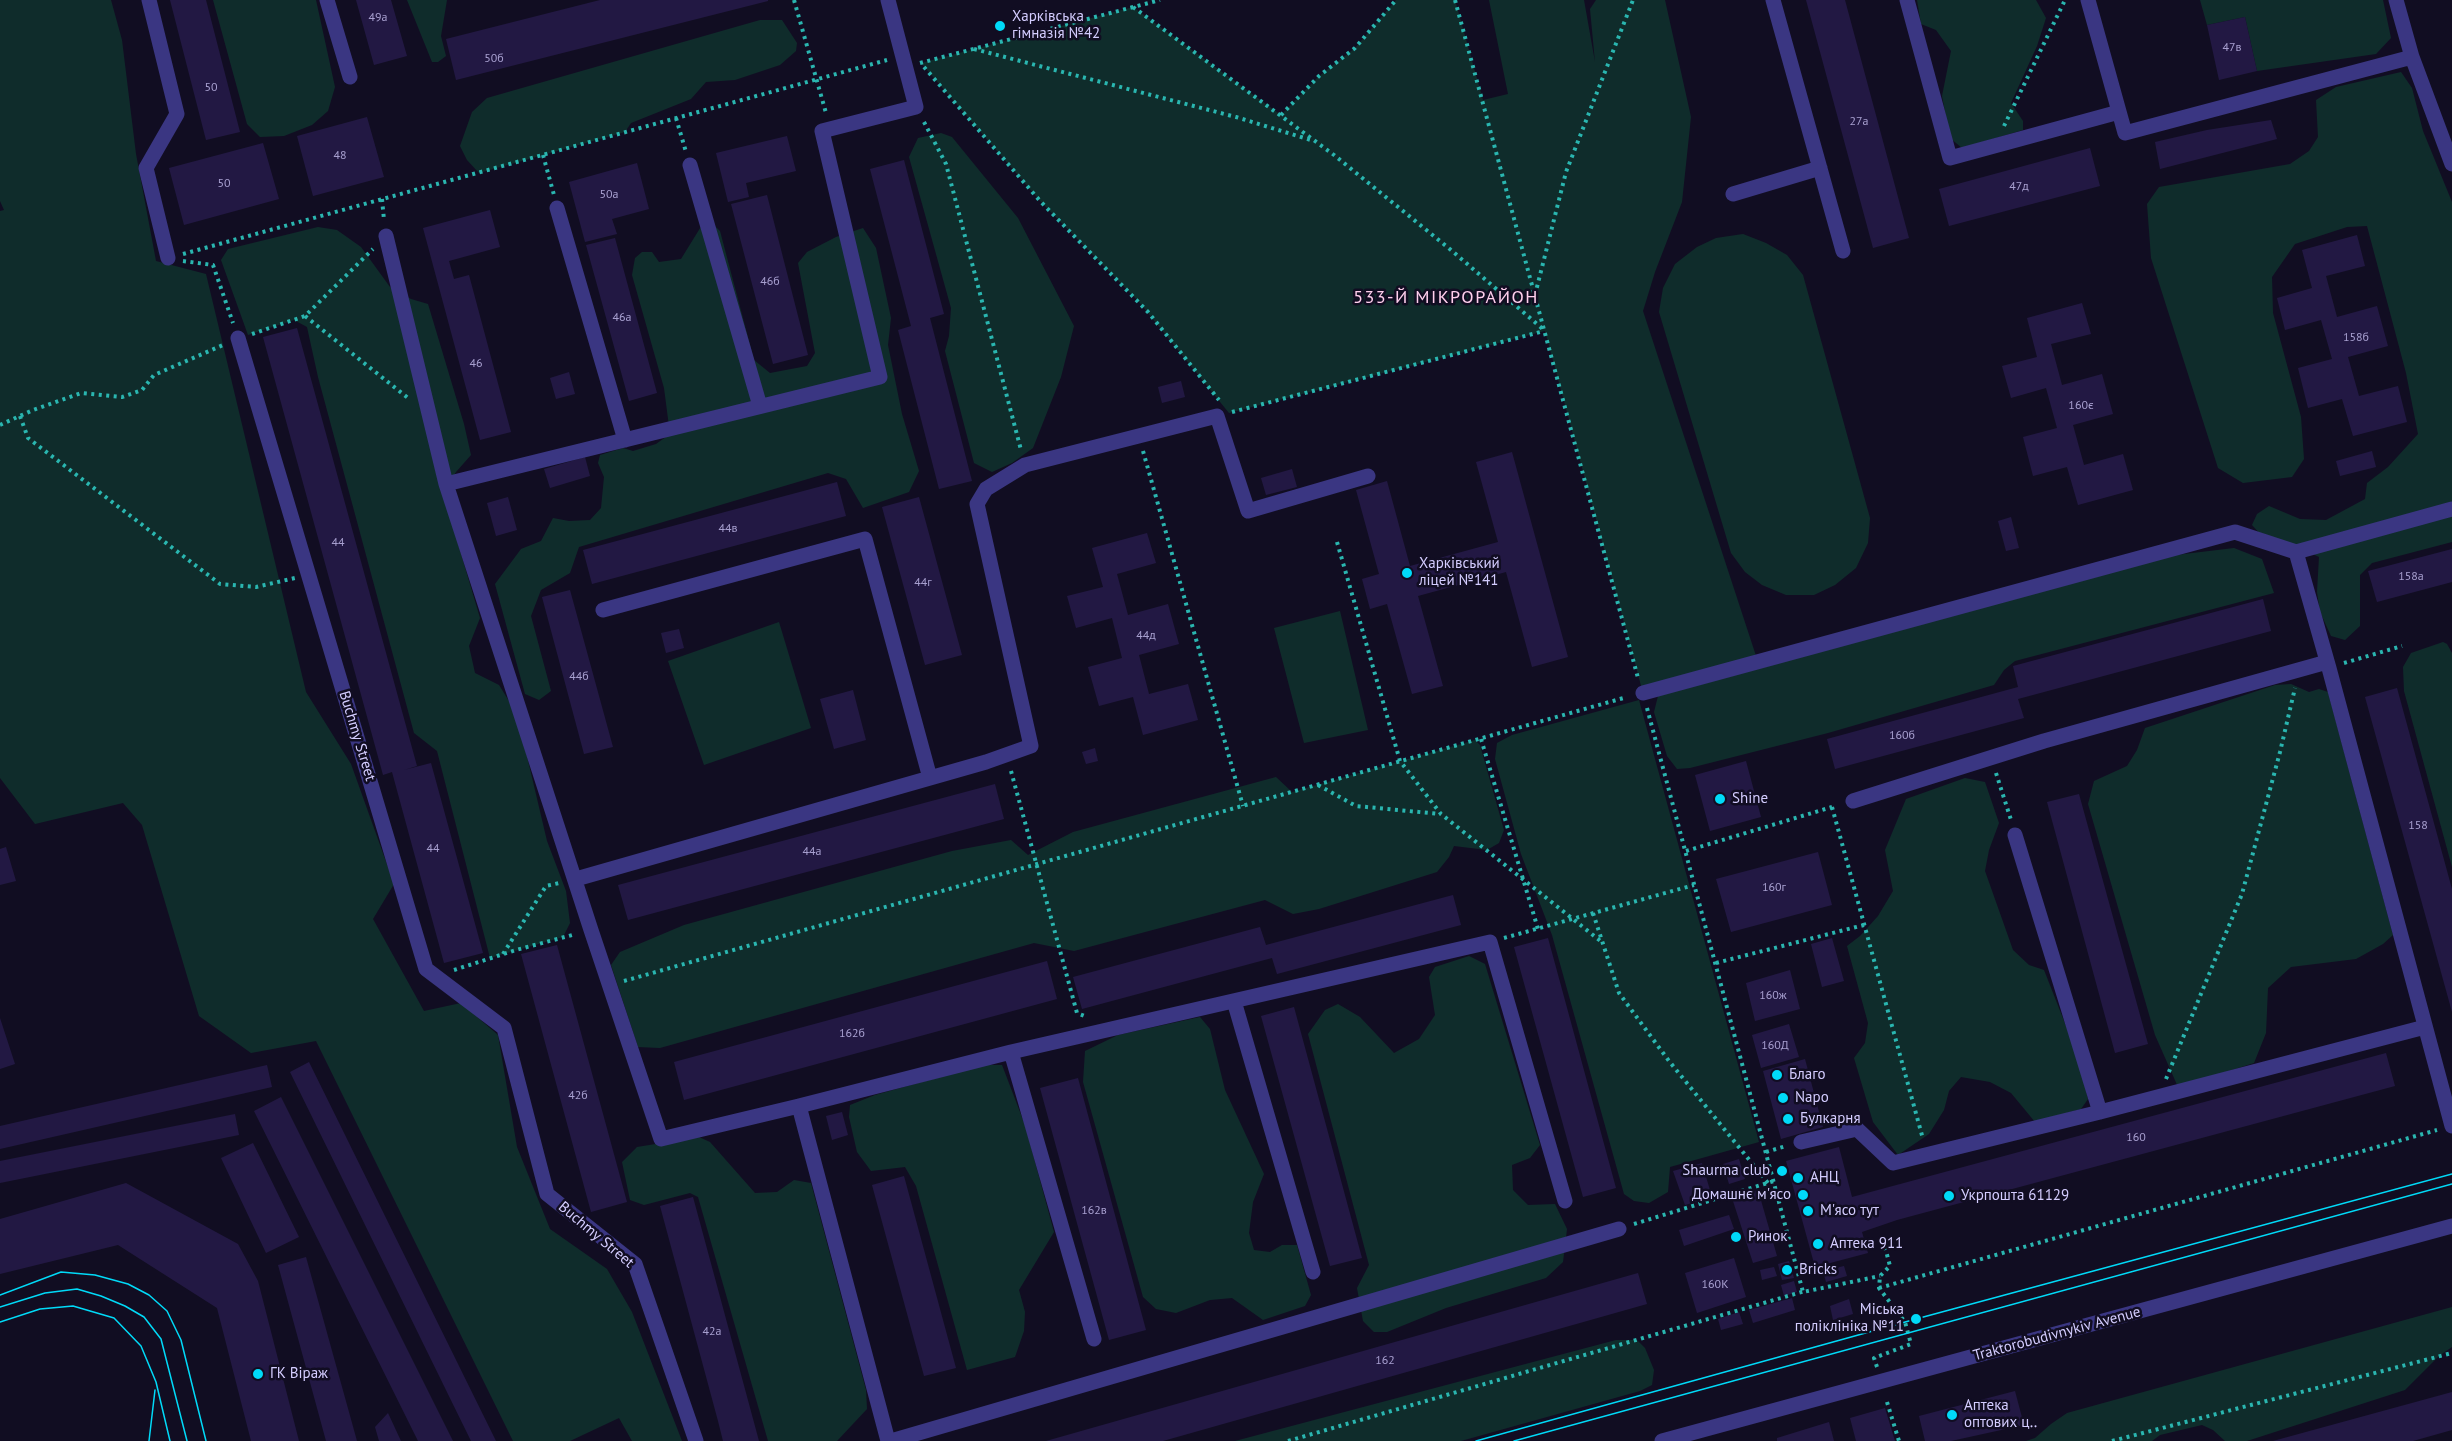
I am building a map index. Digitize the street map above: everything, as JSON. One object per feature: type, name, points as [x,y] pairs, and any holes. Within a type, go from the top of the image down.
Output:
[{"type":"street","points":[[149,0],[177,114],[146,168],[168,258]]},
{"type":"street","points":[[327,0],[350,77]]},
{"type":"street","points":[[446,484],[879,377],[822,131],[916,106],[910,61],[888,0]]},
{"type":"street","points":[[1773,0],[1844,251]]},
{"type":"street","points":[[1907,0],[1950,158],[2119,112]]},
{"type":"street","points":[[2088,0],[2125,133],[2412,57]]},
{"type":"street","points":[[2396,0],[2412,57],[2452,164]]},
{"type":"street","points":[[690,165],[760,406]]},
{"type":"street","points":[[1733,194],[1820,168]]},
{"type":"street","points":[[557,208],[625,440]]},
{"type":"street","points":[[386,236],[446,484],[591,930],[662,1139],[1011,1052],[1490,942],[1565,1201]]},
{"type":"street","name":"Buchmy Street","points":[[238,338],[426,969],[504,1028],[547,1194],[635,1264],[696,1441]]},
{"type":"street","points":[[576,879],[930,778],[1031,746],[977,504],[986,489],[1025,465],[1223,414],[1248,512],[1368,476]]},
{"type":"street","points":[[1642,693],[2235,532],[2296,552],[2452,509]]},
{"type":"street","points":[[603,610],[865,539],[930,778]]},
{"type":"street","points":[[2296,552],[2452,1126]]},
{"type":"street","points":[[1853,801],[1991,758],[2300,670],[2328,665]]},
{"type":"street","points":[[2015,835],[2100,1112]]},
{"type":"street","points":[[1234,1001],[1313,1272]]},
{"type":"street","points":[[1801,1142],[1857,1129],[1893,1163],[2100,1112],[2425,1027]]},
{"type":"street","points":[[1011,1052],[1094,1339]]},
{"type":"street","points":[[799,1106],[889,1441],[1619,1229]]},
{"type":"street","name":"Traktorobudivnykiv Avenue","points":[[1662,1441],[1679,1439],[2452,1226]]},
{"type":"path","points":[[794,0],[830,129]]},
{"type":"path","points":[[168,258],[817,79],[974,49],[1160,0]]},
{"type":"path","points":[[1281,115],[1319,76],[1355,48],[1396,0]]},
{"type":"path","points":[[1535,296],[1566,172],[1633,0]]},
{"type":"path","points":[[1995,146],[2065,0]]},
{"type":"path","points":[[910,61],[1041,202],[1148,312],[1223,414],[1545,331],[1442,242],[1317,142],[1133,7]]},
{"type":"path","points":[[974,49],[1236,117],[1317,142]]},
{"type":"path","points":[[916,106],[946,164],[1025,465]]},
{"type":"path","points":[[676,118],[690,165]]},
{"type":"path","points":[[543,155],[557,208]]},
{"type":"path","points":[[0,425],[81,393],[122,397],[142,390],[154,375],[238,338],[305,316],[386,236]]},
{"type":"path","points":[[168,258],[213,265],[238,338]]},
{"type":"path","points":[[305,316],[429,414]]},
{"type":"path","points":[[20,416],[28,438],[220,584],[256,587],[309,575]]},
{"type":"path","points":[[1139,436],[1243,806]]},
{"type":"path","points":[[1337,542],[1400,761],[1441,814],[1603,943]]},
{"type":"path","points":[[2328,665],[2402,646]]},
{"type":"path","points":[[2160,1096],[2169,1067],[2242,894],[2300,670]]},
{"type":"path","points":[[611,984],[1642,693]]},
{"type":"path","points":[[1481,739],[1538,929]]},
{"type":"path","points":[[1006,755],[1038,864],[1077,1013],[1116,1028]]},
{"type":"path","points":[[1991,758],[2015,835]]},
{"type":"path","points":[[1318,785],[1356,806],[1441,814]]},
{"type":"path","points":[[1686,851],[1853,801]]},
{"type":"path","points":[[1832,807],[1927,1155]]},
{"type":"path","points":[[502,954],[546,886],[576,879]]},
{"type":"path","points":[[1490,942],[1694,885]]},
{"type":"path","points":[[1593,913],[1619,993],[1669,1061],[1768,1183]]},
{"type":"path","points":[[1716,963],[1864,925]]},
{"type":"path","points":[[435,976],[563,937]]},
{"type":"path","points":[[1879,1288],[2452,1126]]},
{"type":"path","points":[[1619,1229],[1774,1181]]},
{"type":"path","points":[[1879,1373],[1874,1358],[1911,1344],[1905,1322],[1879,1288],[1880,1276],[1890,1266],[1885,1247]]},
{"type":"path","points":[[1288,1441],[1806,1291]]},
{"type":"path","points":[[2112,1441],[2452,1353]]},
{"type":"path","points":[[1887,1402],[1899,1441]]},
{"type":"green space","points":[[0,0],[111,0],[122,40],[136,154],[156,261],[206,274],[306,692],[351,764],[394,884],[373,919],[424,1011],[461,1003],[498,1035],[517,1147],[550,1229],[607,1269],[632,1312],[682,1441],[632,1441],[619,1418],[570,1441],[513,1441],[316,1041],[251,1053],[199,1016],[142,825],[123,803],[35,824],[0,778],[0,211],[4,210],[0,201]]},
{"type":"green space","points":[[213,0],[316,0],[335,87],[328,111],[312,125],[284,136],[260,137],[247,124]]},
{"type":"green space","points":[[407,0],[447,0],[441,36],[446,56],[438,62],[432,62]]},
{"type":"green space","points":[[1396,0],[1455,0],[1483,100],[1508,94],[1489,0],[1584,0],[1595,62],[1590,9],[1596,0],[1665,0],[1691,117],[1682,202],[1655,272],[1643,311],[1758,662],[1643,693],[1545,331],[1229,413],[1139,302],[1041,202],[921,63],[1133,7],[1281,115],[1319,76],[1355,48]]},
{"type":"green space","points":[[1917,0],[2036,0],[2046,18],[2037,46],[2011,103],[2023,121],[2023,130],[1962,148],[1950,138],[1942,96],[1951,51],[1936,30],[1921,24]]},
{"type":"green space","points":[[2200,0],[2383,0],[2391,38],[2376,54],[2257,71],[2245,17],[2207,25]]},
{"type":"green space","points":[[760,20],[782,20],[797,43],[796,51],[780,65],[735,80],[706,82],[691,99],[631,123],[625,132],[479,173],[467,160],[460,146],[472,112],[487,98]]},
{"type":"green space","points":[[2401,72],[2412,88],[2423,131],[2452,202],[2452,542],[2372,563],[2360,575],[2360,626],[2345,640],[2331,636],[2320,612],[2317,592],[2319,557],[2296,546],[2262,536],[2252,525],[2257,514],[2269,506],[2300,519],[2326,520],[2365,499],[2367,483],[2388,467],[2418,434],[2406,373],[2367,226],[2347,227],[2295,244],[2272,277],[2273,313],[2301,417],[2304,459],[2292,477],[2243,483],[2218,468],[2151,258],[2147,204],[2159,187],[2290,164],[2309,151],[2318,137],[2316,100],[2336,87]]},
{"type":"green space","points":[[941,133],[952,137],[1018,218],[1074,326],[1061,377],[1033,448],[1012,463],[992,472],[974,463],[945,351],[949,336],[951,308],[909,157],[918,138]]},
{"type":"green space","points":[[702,225],[714,225],[720,231],[754,360],[770,373],[807,366],[815,353],[798,263],[807,252],[836,237],[863,228],[876,248],[891,318],[888,345],[902,414],[919,471],[909,492],[863,508],[846,479],[828,473],[579,547],[570,573],[541,590],[531,616],[551,691],[539,700],[525,694],[495,584],[521,549],[541,541],[553,518],[569,521],[590,520],[601,508],[604,477],[598,463],[600,455],[623,448],[633,451],[656,444],[670,434],[664,388],[632,275],[635,258],[642,252],[652,252],[659,262],[681,259]]},
{"type":"green space","points":[[318,227],[337,230],[361,247],[390,287],[411,299],[428,304],[471,455],[456,472],[443,493],[480,618],[469,646],[475,673],[499,685],[517,714],[547,841],[566,891],[570,923],[563,937],[490,958],[437,751],[414,733],[318,377],[307,327],[294,320],[248,335],[221,260],[228,249]]},
{"type":"green space","points":[[1743,234],[1787,255],[1803,275],[1870,518],[1868,543],[1856,568],[1835,585],[1814,595],[1786,595],[1762,585],[1745,572],[1731,553],[1659,312],[1663,288],[1675,264],[1697,247],[1716,238]]},
{"type":"green space","points":[[2234,548],[2262,559],[2274,593],[2015,661],[2004,670],[1994,685],[1828,733],[1690,768],[1677,769],[1667,756],[1654,712],[1658,696],[2176,555]]},
{"type":"green space","points":[[1340,611],[1368,730],[1304,743],[1274,628]]},
{"type":"green space","points":[[779,622],[811,728],[704,765],[668,661]]},
{"type":"green space","points":[[2443,642],[2447,644],[2452,653],[2452,867],[2404,691],[2403,667],[2411,653]]},
{"type":"green space","points":[[2291,684],[2309,692],[2319,689],[2328,692],[2393,935],[2383,944],[2356,959],[2291,967],[2268,988],[2266,1033],[2254,1063],[2178,1087],[2155,1035],[2088,804],[2094,781],[2127,766],[2137,750],[2145,728],[2275,685]]},
{"type":"green space","points":[[1639,700],[1759,1142],[1670,1167],[1668,1192],[1649,1203],[1634,1201],[1624,1194],[1552,935],[1521,854],[1495,759],[1497,743],[1512,735]]},
{"type":"green space","points":[[1475,740],[1480,745],[1504,830],[1499,843],[1487,850],[1454,846],[1449,857],[1437,872],[1319,909],[1293,914],[1265,900],[1074,951],[1034,943],[660,1048],[638,1047],[611,965],[620,952],[684,925],[952,851],[1011,840],[1028,855],[1073,832],[1276,777],[1292,792]]},
{"type":"green space","points":[[1965,778],[1985,782],[1999,823],[1989,850],[1985,871],[2013,950],[2029,965],[2044,970],[2077,1054],[2088,1099],[2081,1109],[2035,1122],[2011,1093],[1990,1082],[1961,1077],[1949,1091],[1944,1110],[1929,1134],[1898,1155],[1873,1122],[1854,1058],[1865,1043],[1868,1023],[1847,946],[1860,936],[1878,916],[1893,891],[1885,850],[1906,799]]},
{"type":"green space","points":[[1469,956],[1485,964],[1540,1145],[1530,1158],[1512,1165],[1513,1190],[1528,1205],[1555,1204],[1567,1229],[1563,1262],[1546,1278],[1446,1308],[1387,1332],[1374,1332],[1363,1321],[1357,1288],[1369,1265],[1308,1034],[1325,1010],[1338,1004],[1360,1017],[1394,1053],[1419,1039],[1435,1015],[1429,977],[1435,967]]},
{"type":"green space","points":[[1200,1017],[1210,1029],[1225,1090],[1264,1174],[1253,1202],[1249,1233],[1254,1250],[1270,1252],[1282,1245],[1297,1245],[1311,1295],[1305,1306],[1263,1320],[1232,1298],[1210,1300],[1176,1313],[1156,1309],[1143,1297],[1083,1082],[1085,1051],[1118,1035]]},
{"type":"green space","points":[[983,1065],[1002,1065],[1025,1125],[1054,1232],[1019,1290],[1025,1312],[1024,1331],[1015,1357],[967,1370],[916,1186],[905,1167],[871,1171],[857,1152],[849,1117],[850,1105],[875,1095]]},
{"type":"green space","points":[[699,1137],[710,1142],[755,1193],[777,1192],[794,1180],[811,1183],[866,1390],[867,1409],[837,1441],[768,1441],[698,1197],[690,1193],[644,1205],[630,1200],[622,1162],[637,1147]]},
{"type":"green space","points":[[2452,1307],[2452,1347],[2439,1356],[2405,1390],[2247,1441],[2225,1441],[2213,1430],[2202,1425],[2160,1435],[2152,1441],[2026,1441],[2035,1438],[2067,1413]]},
{"type":"green space","points":[[1616,1340],[1637,1340],[1645,1348],[1654,1370],[1652,1385],[1640,1391],[1461,1441],[1235,1441]]},
{"type":"building","points":[[170,0],[206,0],[240,132],[206,140]]},
{"type":"building","points":[[356,0],[391,0],[407,56],[374,65]]},
{"type":"building","points":[[600,0],[768,1],[456,80],[446,39]]},
{"type":"building","points":[[1806,0],[1845,0],[1909,238],[1873,248]]},
{"type":"building","points":[[2245,17],[2257,71],[2219,80],[2207,25]]},
{"type":"building","points":[[367,117],[384,177],[313,196],[297,136]]},
{"type":"building","points":[[2271,120],[2277,139],[2160,169],[2155,142],[2207,130]]},
{"type":"building","points":[[787,136],[796,171],[746,183],[749,197],[728,202],[716,153]]},
{"type":"building","points":[[263,143],[279,199],[184,225],[169,168]]},
{"type":"building","points":[[2090,148],[2100,186],[1949,226],[1939,189]]},
{"type":"building","points":[[904,160],[944,314],[930,318],[972,481],[939,489],[898,330],[911,326],[870,169]]},
{"type":"building","points":[[637,163],[649,209],[612,219],[617,234],[585,242],[569,182]]},
{"type":"building","points":[[767,195],[808,355],[773,364],[731,204]]},
{"type":"building","points":[[490,210],[500,247],[449,261],[454,279],[469,275],[511,432],[480,440],[423,228]]},
{"type":"building","points":[[2357,235],[2365,266],[2326,276],[2337,317],[2377,306],[2388,346],[2348,357],[2359,396],[2398,386],[2407,422],[2353,436],[2342,399],[2308,408],[2298,368],[2332,359],[2321,320],[2285,330],[2277,298],[2312,288],[2302,250]]},
{"type":"building","points":[[615,238],[657,393],[629,401],[586,245]]},
{"type":"building","points":[[2082,303],[2091,334],[2051,344],[2062,385],[2102,374],[2113,414],[2073,425],[2084,465],[2123,454],[2133,490],[2078,505],[2067,467],[2033,476],[2023,437],[2057,428],[2046,388],[2011,398],[2002,366],[2037,357],[2027,318]]},
{"type":"building","points":[[297,328],[417,766],[404,770],[431,763],[483,953],[444,963],[392,772],[383,775],[263,337]]},
{"type":"building","points":[[569,372],[575,394],[556,399],[550,378]]},
{"type":"building","points":[[1181,381],[1185,397],[1162,403],[1158,387]]},
{"type":"building","points":[[2372,451],[2376,467],[2340,476],[2336,461]]},
{"type":"building","points":[[1512,452],[1568,657],[1532,667],[1506,572],[1418,596],[1443,686],[1412,694],[1387,604],[1370,609],[1362,579],[1379,574],[1356,490],[1387,481],[1410,566],[1498,542],[1476,462]]},
{"type":"building","points":[[585,457],[590,476],[550,488],[544,469]]},
{"type":"building","points":[[1292,469],[1297,487],[1266,495],[1261,478]]},
{"type":"building","points":[[837,482],[846,516],[592,584],[583,550]]},
{"type":"building","points":[[508,497],[517,530],[496,536],[487,503]]},
{"type":"building","points":[[919,497],[962,655],[925,665],[882,507]]},
{"type":"building","points":[[2011,517],[2019,548],[2006,551],[1998,521]]},
{"type":"building","points":[[1147,533],[1156,563],[1117,574],[1128,615],[1168,604],[1179,644],[1139,655],[1149,694],[1188,684],[1198,720],[1143,735],[1133,697],[1099,706],[1088,667],[1122,658],[1112,618],[1076,628],[1067,596],[1103,587],[1092,548]]},
{"type":"building","points":[[2452,549],[2452,582],[2377,602],[2368,571]]},
{"type":"building","points":[[570,590],[613,747],[584,754],[542,597]]},
{"type":"building","points":[[2263,599],[2271,631],[2018,699],[2024,718],[1835,769],[1827,739],[2018,687],[2013,666]]},
{"type":"building","points":[[679,629],[684,648],[666,653],[661,633]]},
{"type":"building","points":[[2397,688],[2452,889],[2452,1012],[2365,697]]},
{"type":"building","points":[[853,690],[866,740],[834,749],[820,699]]},
{"type":"building","points":[[1095,748],[1098,761],[1086,764],[1082,752]]},
{"type":"building","points":[[1746,761],[1761,817],[1710,831],[1695,775]]},
{"type":"building","points":[[995,784],[1004,819],[628,920],[618,885]]},
{"type":"building","points":[[2079,794],[2148,1044],[2115,1053],[2047,802]]},
{"type":"building","points":[[6,847],[16,881],[0,885],[0,849]]},
{"type":"building","points":[[1818,852],[1832,905],[1731,932],[1716,879]]},
{"type":"building","points":[[1453,895],[1461,925],[1277,974],[1272,958],[1082,1009],[1073,977],[1260,927],[1266,945]]},
{"type":"building","points":[[1548,938],[1616,1188],[1583,1197],[1514,947]]},
{"type":"building","points":[[1832,938],[1844,981],[1822,987],[1811,944]]},
{"type":"building","points":[[557,945],[627,1202],[591,1212],[521,954]]},
{"type":"building","points":[[1047,961],[1057,999],[684,1100],[674,1062]]},
{"type":"building","points":[[1790,970],[1800,1009],[1755,1021],[1746,983]]},
{"type":"building","points":[[1294,1007],[1362,1258],[1330,1266],[1261,1016]]},
{"type":"building","points":[[0,1018],[15,1064],[0,1069]]},
{"type":"building","points":[[1789,1024],[1799,1057],[1761,1068],[1752,1035]]},
{"type":"building","points":[[2386,1053],[2395,1086],[1897,1220],[1862,1232],[1868,1253],[1815,1267],[1786,1161],[1839,1147],[1852,1197]]},
{"type":"building","points":[[1805,1059],[1823,1127],[1781,1139],[1763,1071]]},
{"type":"building","points":[[309,1062],[496,1441],[471,1441],[290,1072]]},
{"type":"building","points":[[267,1065],[272,1087],[0,1149],[0,1126]]},
{"type":"building","points":[[1078,1078],[1146,1330],[1109,1340],[1040,1088]]},
{"type":"building","points":[[281,1097],[453,1441],[418,1441],[254,1111]]},
{"type":"building","points":[[842,1112],[848,1135],[832,1140],[826,1116]]},
{"type":"building","points":[[235,1114],[239,1135],[0,1183],[0,1161]]},
{"type":"building","points":[[253,1143],[299,1237],[266,1253],[221,1158]]},
{"type":"building","points":[[1739,1159],[1745,1179],[1729,1184],[1723,1164]]},
{"type":"building","points":[[1702,1163],[1712,1197],[1685,1205],[1673,1171]]},
{"type":"building","points":[[904,1176],[956,1368],[924,1376],[872,1185]]},
{"type":"building","name":"ГК Віраж","points":[[126,1183],[238,1244],[258,1281],[299,1441],[251,1441],[217,1308],[118,1245],[0,1274],[0,1219]]},
{"type":"building","points":[[1758,1190],[1777,1256],[1753,1263],[1732,1198]]},
{"type":"building","points":[[693,1197],[759,1441],[723,1441],[660,1206]]},
{"type":"building","points":[[1729,1215],[1734,1229],[1684,1246],[1679,1230]]},
{"type":"building","points":[[306,1257],[357,1441],[326,1441],[278,1265]]},
{"type":"building","points":[[1734,1258],[1746,1297],[1697,1313],[1685,1273]]},
{"type":"building","points":[[1789,1261],[1794,1278],[1782,1280],[1778,1264]]},
{"type":"building","points":[[1844,1266],[1847,1276],[1826,1282],[1823,1271]]},
{"type":"building","points":[[1774,1267],[1777,1276],[1762,1280],[1760,1270]]},
{"type":"building","points":[[1638,1273],[1647,1304],[1163,1441],[1046,1441]]},
{"type":"building","points":[[1794,1281],[1797,1292],[1784,1296],[1781,1285]]},
{"type":"building","points":[[1792,1298],[1795,1310],[1753,1323],[1749,1310]]},
{"type":"building","points":[[1849,1299],[1853,1314],[1833,1320],[1830,1306]]},
{"type":"building","points":[[1739,1312],[1743,1324],[1721,1330],[1718,1319]]},
{"type":"building","points":[[2015,1391],[2024,1425],[1951,1441],[1925,1441],[1919,1416]]},
{"type":"building","points":[[2452,1392],[2452,1430],[2413,1441],[2273,1441]]},
{"type":"building","points":[[1885,1408],[1895,1441],[1856,1441],[1850,1418]]},
{"type":"building","points":[[388,1413],[401,1441],[379,1441],[375,1427]]},
{"type":"building","points":[[1829,1422],[1834,1441],[1777,1441],[1777,1438]]},
{"type":"tram line","points":[[1476,1441],[2452,1174]]},
{"type":"tram line","points":[[1514,1441],[2452,1184]]},
{"type":"tram line","points":[[0,1295],[61,1272],[95,1275],[128,1284],[149,1295],[167,1311],[181,1340],[206,1441]]},
{"type":"tram line","points":[[0,1307],[45,1293],[77,1289],[125,1306],[144,1317],[161,1339],[187,1441]]},
{"type":"tram line","points":[[0,1322],[40,1309],[73,1306],[114,1318],[141,1346],[156,1382],[170,1441]]},
{"type":"tram line","points":[[149,1441],[155,1390]]},
{"type":"place","name":"Харківська гімназія №42","points":[[1000,26]]},
{"type":"place","name":"Харківський ліцей №141","points":[[1407,573]]},
{"type":"place","name":"Shine","points":[[1720,799]]},
{"type":"place","name":"Благо","points":[[1777,1075]]},
{"type":"place","name":"Napo","points":[[1783,1098]]},
{"type":"place","name":"Булкарня","points":[[1788,1119]]},
{"type":"place","name":"Shaurma club","points":[[1782,1171]]},
{"type":"place","name":"АНЦ","points":[[1798,1178]]},
{"type":"place","name":"Домашнє м'ясо","points":[[1803,1195]]},
{"type":"place","name":"Укрпошта 61129","points":[[1949,1196]]},
{"type":"place","name":"М'ясо тут","points":[[1808,1211]]},
{"type":"place","name":"Ринок","points":[[1736,1237]]},
{"type":"place","name":"Аптека 911","points":[[1818,1244]]},
{"type":"place","name":"Bricks","points":[[1787,1270]]},
{"type":"place","name":"Міська поліклініка №11","points":[[1916,1319]]},
{"type":"place","name":"ГК Віраж","points":[[258,1374]]},
{"type":"place","name":"Аптека оптових ц‥","points":[[1952,1415]]},
{"type":"district","name":"533-Й МІКРОРАЙОН","points":[[1446,298]]}]
